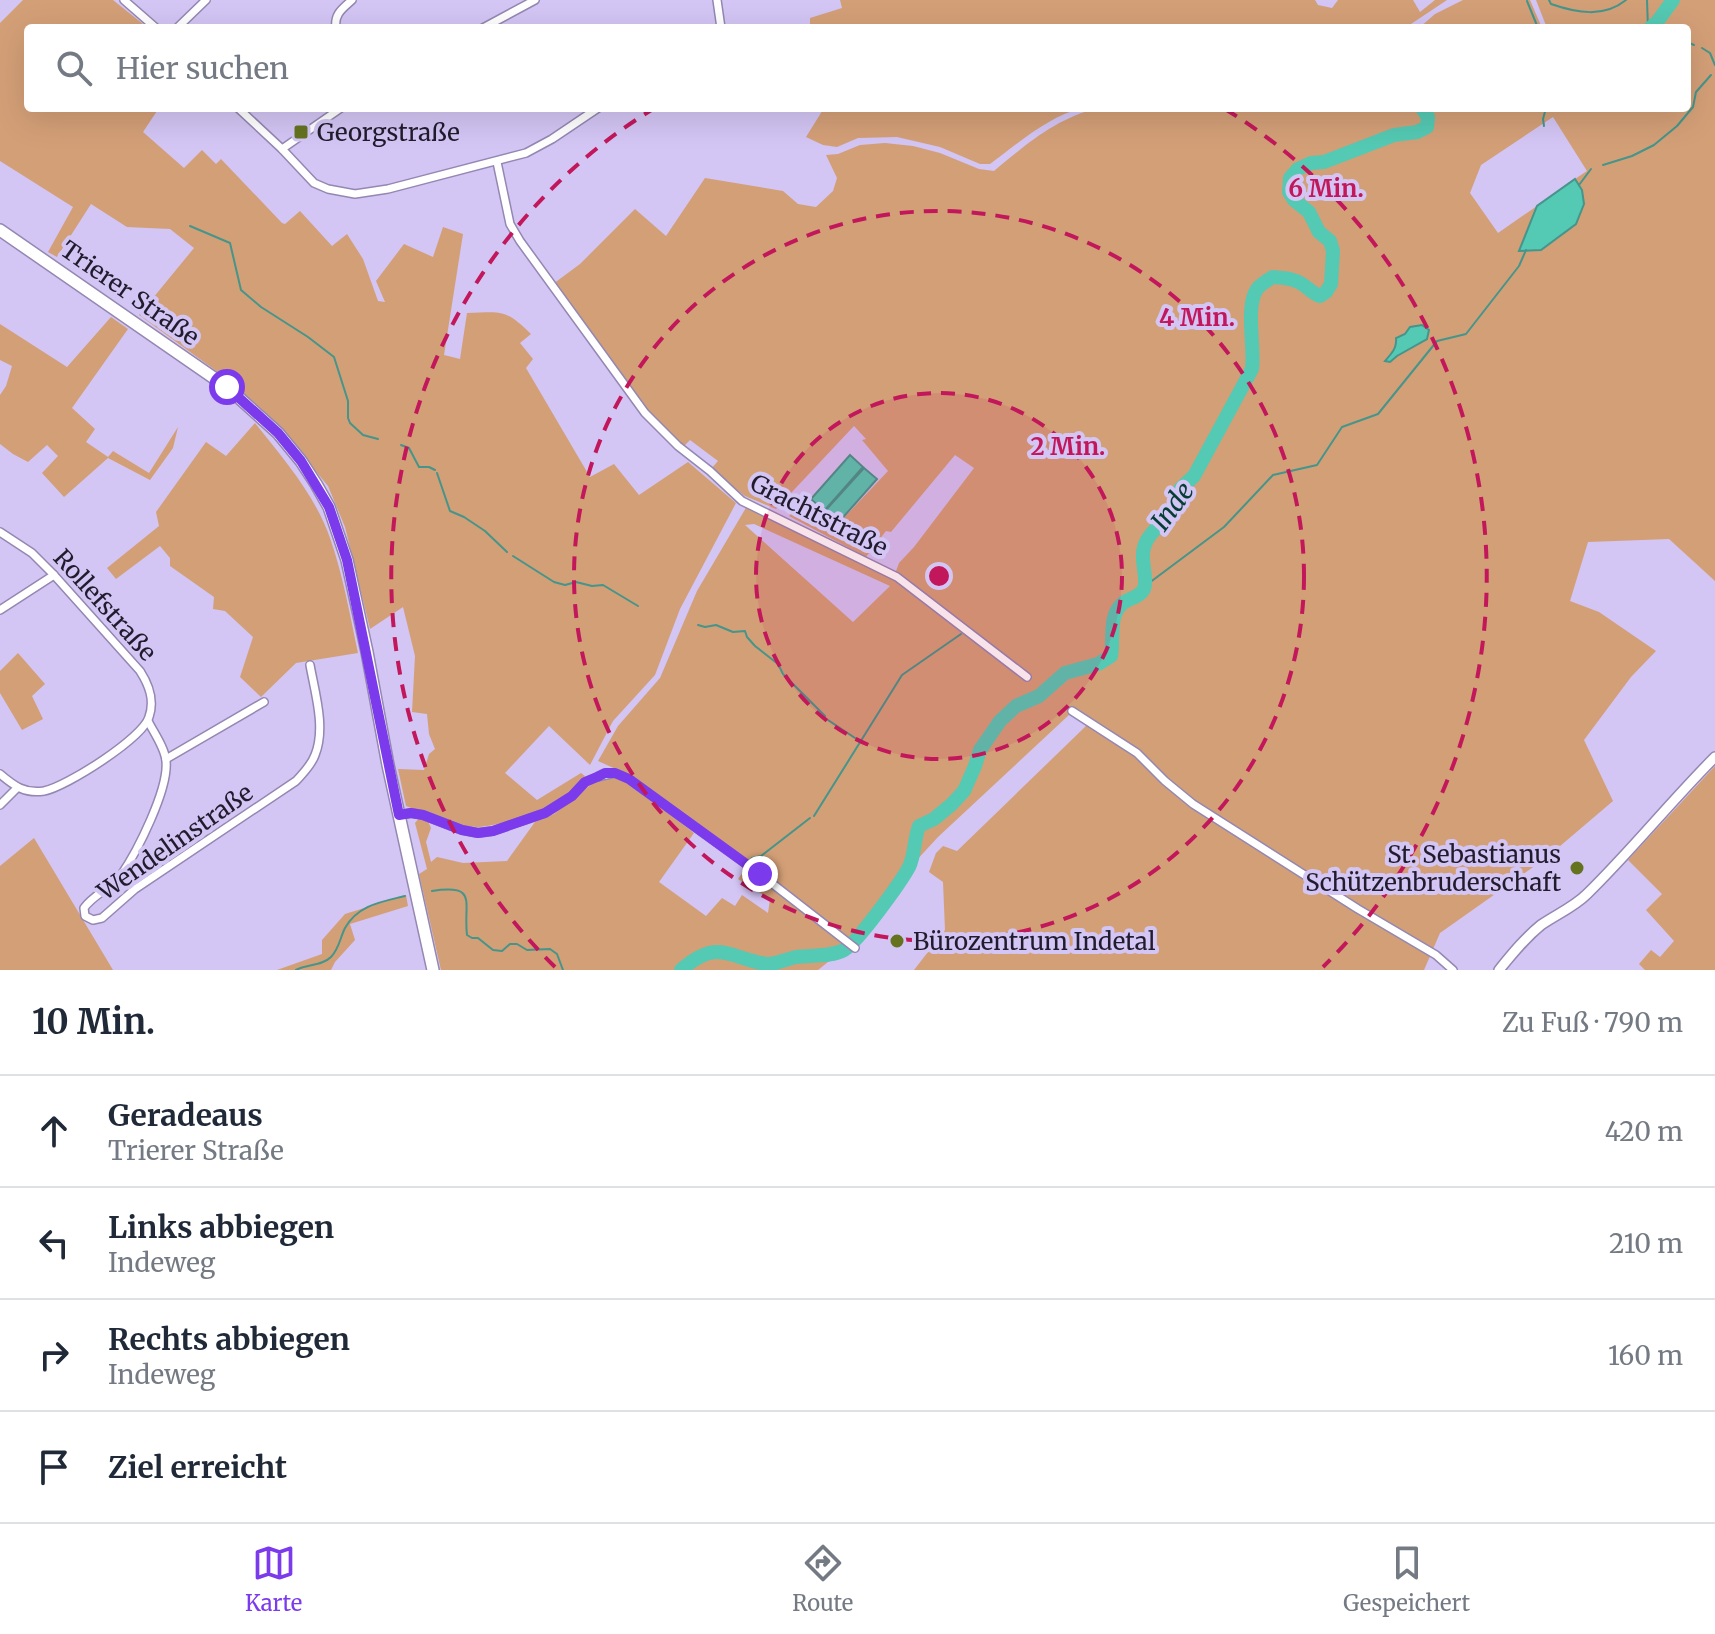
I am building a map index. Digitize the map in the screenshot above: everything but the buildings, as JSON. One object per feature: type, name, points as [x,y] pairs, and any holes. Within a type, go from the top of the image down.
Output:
[{"type":"main road","name":"Trierer Straße","points":[[0,230],[227,387],[278,433],[301,461],[329,507],[347,560],[433,970]]},
{"type":"street","points":[[124,0],[151,24]]},
{"type":"street","points":[[181,24],[206,0]]},
{"type":"street","points":[[336,24],[339,11],[352,0]]},
{"type":"street","points":[[490,24],[535,0]]},
{"type":"street","points":[[717,0],[720,24]]},
{"type":"street","points":[[242,112],[314,183],[355,194],[388,189],[526,153],[592,112]]},
{"type":"street","points":[[282,149],[335,112]]},
{"type":"street","name":"Grachtstraße","points":[[497,162],[510,224],[520,241],[645,413],[665,433],[742,501],[897,577],[1027,677]]},
{"type":"street","name":"Rollefstraße","points":[[0,532],[32,553],[140,671],[152,699],[148,721]]},
{"type":"street","points":[[0,610],[54,575]]},
{"type":"street","name":"Wendelinstraße","points":[[166,759],[164,780],[142,838],[120,876],[88,903],[84,912],[89,919],[102,918],[135,889],[296,781],[311,765],[317,752],[320,724],[310,665]]},
{"type":"street","points":[[0,774],[17,788],[43,791],[82,776],[140,732],[148,721],[166,759],[264,702]]},
{"type":"street","points":[[1072,711],[1137,753],[1193,804],[1436,955],[1453,970]]},
{"type":"street","points":[[1499,970],[1538,927],[1584,897],[1715,757]]},
{"type":"street","points":[[399,815],[423,815],[478,833],[493,831],[545,813],[572,796],[585,782],[605,773],[615,773],[629,779],[760,874],[855,948]]},
{"type":"street","points":[[0,805],[17,788]]},
{"type":"shaded area","points":[[23,0],[113,0],[143,24],[24,24],[24,112],[156,112],[143,132],[184,168],[202,150],[216,164],[221,159],[282,223],[285,224],[300,211],[332,246],[347,234],[363,259],[378,301],[385,302],[376,281],[404,244],[433,257],[443,227],[463,234],[444,355],[460,359],[467,313],[496,312],[508,316],[531,334],[520,343],[533,359],[526,368],[590,477],[614,464],[639,495],[688,462],[736,503],[680,609],[655,675],[613,721],[590,765],[549,726],[505,773],[537,800],[581,773],[585,776],[571,796],[526,816],[477,827],[450,822],[406,806],[398,769],[424,770],[429,754],[435,749],[429,734],[427,714],[412,712],[415,656],[403,607],[370,629],[345,527],[328,486],[273,420],[226,378],[139,315],[194,248],[170,229],[127,227],[91,204],[57,257],[48,252],[73,207],[0,161],[0,23]]},
{"type":"shaded area","points":[[840,0],[1315,0],[1318,5],[1332,8],[1338,0],[1413,0],[1420,12],[1435,0],[1447,0],[1411,24],[810,24],[810,18],[842,8]]},
{"type":"shaded area","points":[[1463,0],[1530,0],[1540,24],[1424,24],[1435,14]]},
{"type":"shaded area","points":[[1536,0],[1715,0],[1715,581],[1669,539],[1588,542],[1570,601],[1599,612],[1656,651],[1631,677],[1584,740],[1613,801],[1546,858],[1440,933],[1424,970],[914,970],[945,930],[943,882],[929,872],[936,853],[943,846],[957,851],[1087,725],[1070,714],[914,863],[911,874],[853,951],[818,970],[441,970],[419,874],[427,869],[415,823],[420,817],[427,819],[431,828],[426,842],[431,862],[437,857],[463,863],[507,861],[535,822],[554,814],[594,782],[613,777],[630,783],[694,833],[659,882],[706,916],[722,898],[735,906],[742,895],[768,913],[770,899],[738,879],[746,868],[721,845],[618,770],[598,761],[618,726],[660,678],[697,591],[747,506],[893,579],[899,563],[974,468],[955,455],[891,532],[886,531],[866,557],[789,516],[797,506],[819,523],[838,524],[888,471],[854,426],[776,509],[745,496],[711,469],[718,461],[690,440],[683,447],[646,412],[553,284],[580,264],[635,209],[666,236],[705,178],[783,191],[798,204],[816,207],[833,191],[837,178],[826,155],[838,154],[860,145],[885,143],[913,146],[979,169],[994,171],[1055,125],[1083,113],[1691,112],[1691,24],[1545,24]],"holes":[[[1553,117],[1587,171],[1575,179],[1582,190],[1519,250],[1537,206],[1498,233],[1470,193],[1481,165]],[[754,524],[890,586],[853,622],[745,525]]]},
{"type":"shaded area","points":[[822,112],[1070,112],[1046,124],[990,164],[980,164],[940,147],[897,137],[858,138],[837,147],[806,137]]},
{"type":"shaded area","points":[[1575,179],[1582,190],[1584,204],[1576,224],[1541,250],[1519,251],[1537,206]]},
{"type":"shaded area","points":[[111,317],[128,329],[72,408],[95,429],[86,442],[108,457],[113,451],[149,473],[178,427],[173,448],[150,480],[108,458],[64,497],[42,473],[58,456],[47,445],[28,462],[0,444],[0,395],[12,366],[0,360],[0,324],[67,367]]},
{"type":"shaded area","points":[[1422,325],[1429,330],[1427,339],[1390,362],[1385,361],[1395,348],[1396,338],[1405,334],[1410,327]]},
{"type":"shaded area","points":[[255,423],[297,478],[324,522],[339,566],[358,653],[296,663],[261,697],[240,677],[253,637],[225,611],[213,609],[214,597],[170,566],[170,558],[160,546],[116,579],[107,568],[159,526],[156,512],[206,442],[226,456]]},
{"type":"shaded area","points":[[850,455],[863,467],[824,511],[811,499]]},
{"type":"shaded area","points":[[864,468],[877,479],[838,523],[825,511]]},
{"type":"shaded area","points":[[18,653],[45,684],[32,696],[43,719],[22,730],[0,693],[0,671]]},
{"type":"shaded area","points":[[1715,766],[1715,970],[1645,970],[1639,964],[1651,950],[1660,957],[1674,941],[1646,910],[1662,894],[1628,860]]},
{"type":"shaded area","points":[[34,838],[113,970],[0,970],[0,866]]},
{"type":"shaded area","points":[[406,895],[408,906],[350,924],[355,940],[331,970],[277,970],[322,954],[322,940],[345,914]]},
{"type":"waterway","points":[[1549,0],[1551,4],[1561,7],[1590,12],[1609,9],[1626,0]]},
{"type":"waterway","points":[[1647,0],[1648,24]]},
{"type":"waterway","name":"Inde","points":[[1655,24],[1673,0]]},
{"type":"waterway","points":[[1527,1],[1536,24]]},
{"type":"waterway","points":[[1702,48],[1710,53],[1715,65]]},
{"type":"waterway","points":[[1691,109],[1696,92],[1711,75]]},
{"type":"waterway","name":"Inde","points":[[681,970],[694,960],[714,952],[770,964],[844,950],[868,925],[904,875],[911,862],[919,826],[934,819],[964,791],[980,750],[1000,721],[1016,706],[1039,696],[1065,673],[1098,664],[1111,656],[1115,614],[1123,603],[1144,589],[1144,546],[1173,511],[1180,497],[1180,489],[1194,476],[1252,369],[1251,316],[1257,289],[1273,277],[1284,278],[1299,282],[1320,296],[1331,284],[1333,251],[1330,241],[1319,232],[1309,212],[1294,200],[1289,192],[1290,178],[1298,169],[1311,163],[1324,162],[1394,135],[1417,132],[1427,127],[1428,117],[1425,112]]},
{"type":"waterway","points":[[1544,126],[1545,112]]},
{"type":"waterway","points":[[1603,165],[1654,145],[1689,112]]},
{"type":"waterway","points":[[1579,185],[1591,169]]},
{"type":"waterway","points":[[190,226],[230,243],[241,290],[334,357],[348,401],[350,423],[363,435],[378,439]]},
{"type":"waterway","points":[[1145,586],[1224,527],[1273,475],[1317,465],[1342,427],[1378,414],[1437,341],[1466,334],[1519,266],[1526,250]]},
{"type":"waterway","points":[[401,445],[409,448],[419,467],[435,470]]},
{"type":"waterway","points":[[437,473],[450,511],[485,531],[507,552]]},
{"type":"waterway","points":[[513,556],[554,582],[603,585],[638,606]]},
{"type":"waterway","points":[[698,625],[716,625],[733,632],[745,631],[755,646],[778,664],[783,674],[825,716]]},
{"type":"waterway","points":[[814,816],[902,675],[961,634]]},
{"type":"waterway","points":[[828,720],[861,742]]},
{"type":"waterway","points":[[748,862],[761,856],[810,818]]},
{"type":"waterway","points":[[432,891],[457,890],[463,893],[467,905],[467,935],[478,938],[493,950],[502,951],[510,944],[527,950],[550,949],[557,954],[563,970]]},
{"type":"waterway","points":[[296,970],[331,957],[350,920],[363,909],[405,896]]},
{"type":"place","name":"Georgstraße","points":[[301,132]]},
{"type":"place","name":"St. Sebastianus Schützenbruderschaft","points":[[1577,868]]},
{"type":"place","name":"Bürozentrum Indetal","points":[[897,941]]},
{"type":"route","points":[[227,387],[278,433],[301,461],[329,507],[347,560],[399,815],[423,815],[478,833],[493,831],[545,813],[572,796],[585,782],[605,773],[615,773],[629,779],[760,874]]}]
